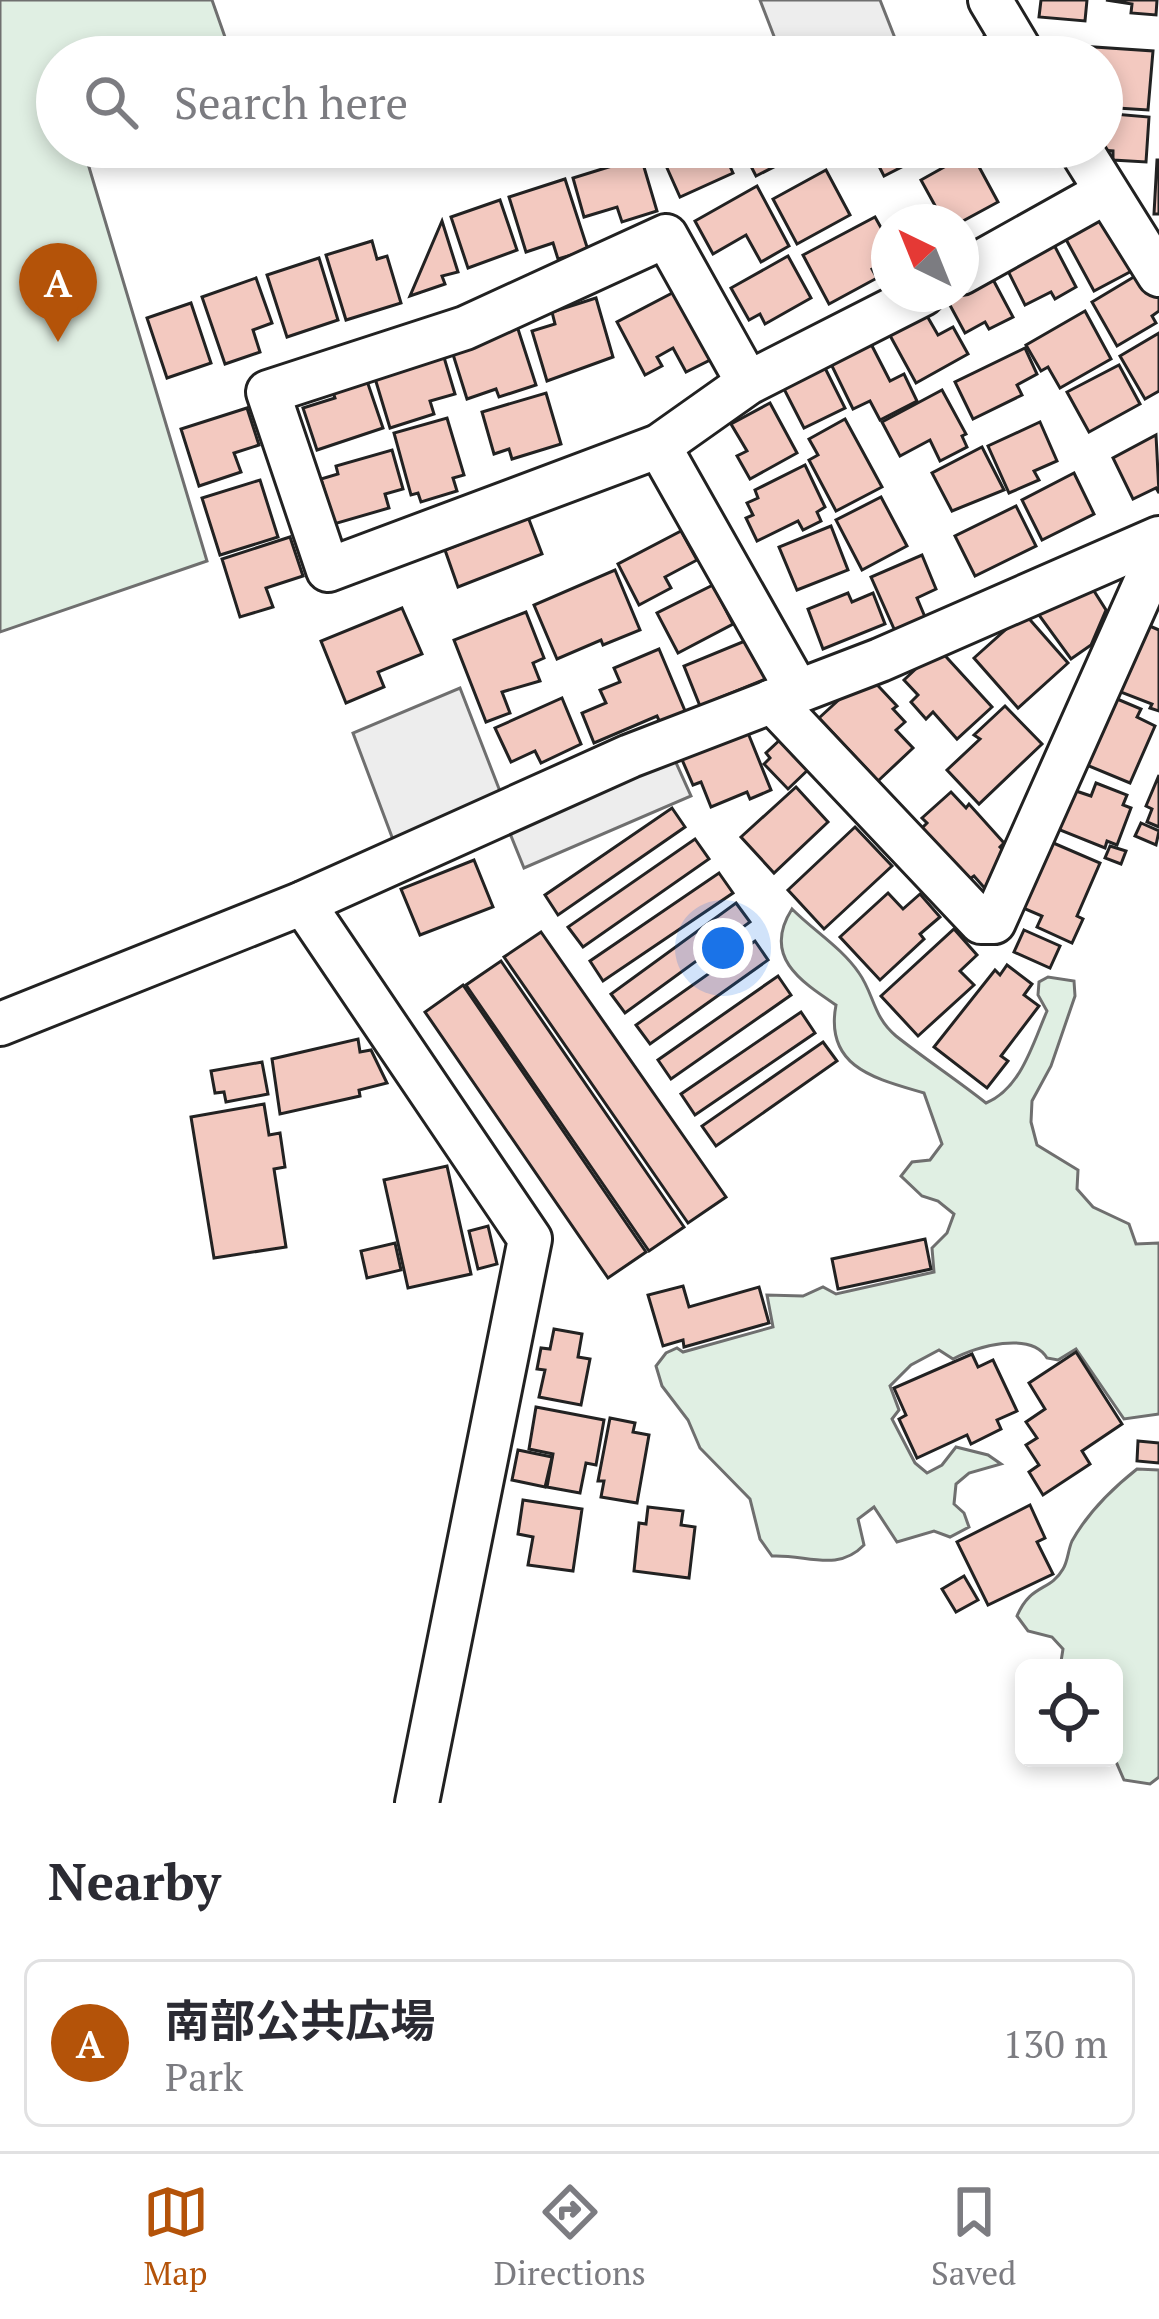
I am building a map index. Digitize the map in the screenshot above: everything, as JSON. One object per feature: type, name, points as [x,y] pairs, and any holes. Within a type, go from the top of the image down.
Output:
[{"type":"street","points":[[990,0],[1011,36]]},
{"type":"street","points":[[1092,168],[1159,275]]},
{"type":"street","points":[[979,263],[1106,192]]},
{"type":"street","points":[[748,383],[666,236],[465,328],[268,392],[328,570],[659,446],[748,383],[888,312]]},
{"type":"street","points":[[659,446],[785,696],[981,922],[994,922],[1159,552]]},
{"type":"street","points":[[0,1024],[303,903],[630,756],[880,660],[1159,538]]},
{"type":"street","points":[[303,903],[530,1238],[417,1803]]},
{"type":"green space","points":[[0,0],[212,0],[225,36],[36,36],[36,168],[89,168],[207,561],[0,632]]},
{"type":"green space","points":[[792,909],[852,964],[888,1029],[986,1103],[1008,1087],[1031,1050],[1047,1011],[1038,995],[1039,982],[1048,977],[1074,981],[1075,996],[1051,1066],[1032,1101],[1037,1145],[1078,1170],[1077,1189],[1093,1207],[1129,1224],[1136,1244],[1159,1243],[1159,1414],[1124,1419],[1076,1349],[1058,1360],[1016,1343],[989,1346],[953,1359],[939,1350],[911,1365],[890,1386],[899,1410],[892,1419],[915,1463],[927,1473],[942,1465],[956,1447],[988,1455],[1001,1464],[969,1473],[956,1484],[954,1504],[969,1527],[950,1537],[934,1531],[897,1542],[874,1507],[858,1519],[864,1545],[832,1560],[772,1556],[760,1539],[750,1499],[700,1448],[688,1420],[662,1386],[656,1366],[677,1348],[683,1352],[773,1327],[767,1295],[803,1296],[823,1287],[836,1294],[934,1272],[932,1248],[947,1233],[954,1214],[922,1196],[901,1176],[912,1162],[930,1160],[942,1144],[924,1093],[872,1076],[846,1057],[834,1026],[836,1005],[798,976],[783,954],[781,940]]},
{"type":"green space","points":[[1137,1469],[1159,1470],[1159,1777],[1150,1784],[1124,1780],[1118,1767],[1123,1767],[1123,1659],[1061,1659],[1063,1649],[1052,1637],[1028,1631],[1017,1616],[1028,1598],[1058,1576],[1072,1541],[1110,1493]]},
{"type":"shaded area","points":[[760,0],[880,0],[894,36],[774,36]]},
{"type":"shaded area","points":[[460,688],[503,799],[395,845],[353,733]]},
{"type":"shaded area","points":[[673,756],[691,796],[524,868],[507,826]]},
{"type":"building","points":[[1041,0],[1087,0],[1085,21],[1039,17]]},
{"type":"building","points":[[1106,0],[1157,0],[1156,15],[1131,13],[1132,4]]},
{"type":"building","points":[[1123,49],[1153,51],[1148,110],[1123,108]]},
{"type":"building","points":[[1123,115],[1149,117],[1146,162],[1123,161]]},
{"type":"building","points":[[1157,160],[1159,214],[1154,214]]},
{"type":"building","points":[[605,168],[644,168],[657,211],[622,222],[617,207],[584,217],[573,178]]},
{"type":"building","points":[[667,168],[731,168],[733,173],[680,197]]},
{"type":"building","points":[[942,168],[980,168],[998,202],[979,212],[979,204],[934,204],[921,180]]},
{"type":"building","points":[[826,170],[850,215],[797,244],[773,199]]},
{"type":"building","points":[[565,179],[588,250],[558,259],[553,243],[526,252],[509,197]]},
{"type":"building","points":[[757,186],[789,246],[761,262],[746,235],[713,254],[695,221]]},
{"type":"building","points":[[500,200],[517,250],[468,268],[451,217]]},
{"type":"building","points":[[1104,209],[1143,265],[1094,291],[1062,232]]},
{"type":"building","points":[[871,219],[871,281],[829,304],[803,255]]},
{"type":"building","points":[[442,221],[458,272],[442,276],[445,284],[410,296]]},
{"type":"building","points":[[372,241],[377,259],[387,256],[401,303],[346,320],[326,255]]},
{"type":"building","points":[[1052,241],[1076,287],[1055,299],[1051,292],[1025,305],[1005,265]]},
{"type":"building","points":[[788,256],[811,298],[765,324],[760,314],[749,320],[731,288]]},
{"type":"building","points":[[319,258],[338,320],[287,337],[267,275]]},
{"type":"building","points":[[1147,269],[1159,291],[1159,311],[1152,316],[1156,323],[1117,346],[1092,302]]},
{"type":"building","points":[[989,272],[1013,317],[989,329],[985,322],[965,333],[954,312],[979,312],[979,277]]},
{"type":"building","points":[[256,278],[272,323],[253,330],[260,352],[225,364],[202,297]]},
{"type":"building","points":[[678,290],[714,358],[686,372],[673,348],[657,357],[662,366],[645,375],[617,322]]},
{"type":"building","points":[[596,298],[613,357],[547,381],[532,331],[555,324],[552,312]]},
{"type":"building","points":[[191,303],[211,363],[167,378],[147,318]]},
{"type":"building","points":[[1085,311],[1111,359],[1060,388],[1048,367],[1041,371],[1026,345]]},
{"type":"building","points":[[925,312],[938,335],[953,327],[968,354],[916,383],[887,330]]},
{"type":"building","points":[[517,326],[536,385],[499,397],[496,389],[467,399],[451,348]]},
{"type":"building","points":[[1159,333],[1159,391],[1145,399],[1120,356]]},
{"type":"building","points":[[870,342],[890,381],[904,374],[917,401],[880,420],[870,401],[853,409],[830,362]]},
{"type":"building","points":[[1025,348],[1037,374],[1017,385],[1022,395],[973,419],[955,382]]},
{"type":"building","points":[[443,354],[455,394],[430,401],[434,414],[390,428],[374,375]]},
{"type":"building","points":[[1119,365],[1140,404],[1089,432],[1067,392]]},
{"type":"building","points":[[825,368],[845,408],[804,428],[784,389]]},
{"type":"building","points":[[366,378],[383,428],[317,450],[303,408],[335,398],[332,389]]},
{"type":"building","points":[[942,390],[966,434],[962,436],[967,447],[940,461],[930,440],[900,456],[882,422]]},
{"type":"building","points":[[546,393],[561,444],[512,459],[509,449],[494,454],[482,412]]},
{"type":"building","points":[[770,403],[797,453],[750,479],[737,456],[747,451],[731,424]]},
{"type":"building","points":[[247,408],[259,445],[234,453],[241,472],[199,486],[181,429]]},
{"type":"building","points":[[447,418],[464,475],[453,478],[457,491],[421,502],[418,493],[411,495],[394,433]]},
{"type":"building","points":[[845,419],[882,487],[836,511],[809,460],[818,455],[809,439]]},
{"type":"building","points":[[1040,422],[1057,461],[1034,471],[1039,480],[1009,493],[988,446]]},
{"type":"building","points":[[1156,435],[1159,493],[1156,488],[1133,499],[1113,458]]},
{"type":"building","points":[[982,447],[1004,490],[952,511],[932,473]]},
{"type":"building","points":[[392,450],[403,489],[385,494],[389,508],[334,524],[321,479],[338,474],[336,466]]},
{"type":"building","points":[[805,465],[825,507],[817,512],[821,521],[803,530],[798,521],[757,541],[746,518],[753,515],[747,503],[758,498],[755,490]]},
{"type":"building","points":[[1074,473],[1094,514],[1042,540],[1022,500]]},
{"type":"building","points":[[260,480],[278,537],[220,555],[202,498]]},
{"type":"building","points":[[881,497],[907,546],[862,570],[836,520]]},
{"type":"building","points":[[1016,506],[1036,546],[975,576],[955,536]]},
{"type":"building","points":[[528,517],[542,554],[458,587],[445,550]]},
{"type":"building","points":[[831,526],[848,570],[797,590],[779,547]]},
{"type":"building","points":[[681,531],[697,560],[665,577],[671,588],[639,605],[618,564]]},
{"type":"building","points":[[290,537],[303,576],[266,588],[273,607],[240,617],[222,559]]},
{"type":"building","points":[[922,555],[936,589],[917,598],[925,617],[895,631],[871,577]]},
{"type":"building","points":[[615,570],[640,630],[557,659],[534,605]]},
{"type":"building","points":[[1087,580],[1106,610],[1091,645],[1071,659],[1036,611]]},
{"type":"building","points":[[713,585],[733,624],[678,653],[657,613]]},
{"type":"building","points":[[848,593],[852,602],[873,593],[885,624],[823,649],[808,609]]},
{"type":"building","points":[[402,608],[422,654],[378,672],[384,687],[346,703],[321,641]]},
{"type":"building","points":[[526,612],[544,658],[533,663],[540,681],[502,692],[510,713],[486,722],[454,640]]},
{"type":"building","points":[[1024,613],[1068,663],[1018,708],[974,658]]},
{"type":"building","points":[[1145,624],[1159,630],[1159,711],[1118,691]]},
{"type":"building","points":[[757,636],[773,676],[700,706],[684,666]]},
{"type":"building","points":[[938,648],[992,707],[957,739],[933,712],[926,719],[911,702],[918,695],[904,680]]},
{"type":"building","points":[[659,649],[688,718],[663,729],[657,716],[594,743],[582,713],[606,703],[600,690],[620,682],[614,668]]},
{"type":"building","points":[[867,674],[897,706],[893,709],[905,722],[896,730],[913,748],[878,781],[819,718]]},
{"type":"building","points":[[1110,696],[1141,709],[1137,717],[1155,726],[1130,783],[1084,764]]},
{"type":"building","points":[[562,698],[581,744],[541,763],[535,751],[511,762],[495,728]]},
{"type":"building","points":[[1005,706],[1042,744],[979,804],[947,770],[980,739],[974,735]]},
{"type":"building","points":[[748,733],[771,790],[750,799],[747,792],[711,807],[701,782],[693,785],[680,755],[727,736],[730,741]]},
{"type":"building","points":[[784,736],[813,765],[788,789],[764,764],[770,758],[766,753]]},
{"type":"building","points":[[1159,775],[1159,827],[1147,822],[1152,809],[1146,806]]},
{"type":"building","points":[[1096,783],[1127,795],[1123,805],[1131,808],[1117,845],[1107,841],[1105,848],[1055,828],[1070,789],[1091,796]]},
{"type":"building","points":[[796,787],[828,822],[774,873],[741,837]]},
{"type":"building","points":[[951,792],[966,808],[969,804],[1004,843],[1000,847],[1008,855],[988,892],[974,876],[968,880],[921,829],[927,823],[922,818]]},
{"type":"building","points":[[672,808],[685,827],[558,915],[545,895]]},
{"type":"building","points":[[1141,823],[1159,831],[1156,845],[1135,836]]},
{"type":"building","points":[[855,827],[892,866],[824,929],[788,890]]},
{"type":"building","points":[[695,839],[709,859],[583,947],[568,927]]},
{"type":"building","points":[[1051,842],[1100,863],[1077,916],[1083,919],[1072,943],[1037,927],[1042,916],[1023,908]]},
{"type":"building","points":[[1110,846],[1126,851],[1121,864],[1105,858]]},
{"type":"building","points":[[474,860],[493,907],[420,935],[401,889]]},
{"type":"building","points":[[719,873],[733,893],[603,981],[590,961]]},
{"type":"building","points":[[888,893],[903,909],[920,894],[940,917],[880,980],[840,937]]},
{"type":"building","points":[[736,903],[750,922],[625,1013],[611,994]]},
{"type":"building","points":[[954,929],[977,955],[960,971],[974,985],[918,1036],[881,996]]},
{"type":"building","points":[[1024,930],[1060,946],[1050,968],[1014,952]]},
{"type":"building","points":[[541,932],[726,1197],[688,1223],[504,957]]},
{"type":"building","points":[[755,941],[768,960],[650,1044],[636,1025]]},
{"type":"building","points":[[501,961],[684,1227],[649,1251],[466,985]]},
{"type":"building","points":[[1007,965],[1032,984],[1024,995],[1039,1006],[1001,1056],[1008,1061],[987,1088],[934,1047],[995,970],[1000,975]]},
{"type":"building","points":[[778,976],[791,995],[671,1079],[658,1060]]},
{"type":"building","points":[[463,985],[646,1252],[608,1278],[425,1012]]},
{"type":"building","points":[[801,1012],[815,1033],[695,1115],[681,1094]]},
{"type":"building","points":[[358,1039],[360,1052],[371,1050],[387,1083],[359,1090],[360,1096],[280,1114],[272,1059]]},
{"type":"building","points":[[823,1042],[837,1061],[716,1146],[702,1126]]},
{"type":"building","points":[[262,1062],[268,1094],[226,1102],[224,1092],[215,1093],[211,1071]]},
{"type":"building","points":[[264,1104],[269,1135],[280,1133],[285,1167],[274,1169],[286,1247],[214,1258],[191,1117]]},
{"type":"building","points":[[447,1166],[471,1274],[408,1288],[384,1180]]},
{"type":"building","points":[[488,1226],[497,1264],[478,1269],[469,1231]]},
{"type":"building","points":[[925,1239],[931,1269],[838,1289],[832,1259]]},
{"type":"building","points":[[395,1243],[401,1270],[367,1278],[361,1251]]},
{"type":"building","points":[[683,1286],[689,1307],[759,1287],[769,1323],[684,1347],[683,1340],[663,1346],[648,1295]]},
{"type":"building","points":[[554,1329],[582,1334],[578,1357],[590,1359],[581,1405],[539,1397],[545,1370],[537,1369],[541,1348],[550,1349]]},
{"type":"building","points":[[1076,1352],[1122,1424],[1082,1451],[1090,1464],[1043,1495],[1029,1472],[1039,1465],[1026,1445],[1037,1438],[1026,1422],[1045,1409],[1029,1383]]},
{"type":"building","points":[[972,1354],[978,1367],[993,1360],[1017,1411],[997,1420],[1001,1429],[971,1444],[967,1435],[917,1458],[899,1419],[906,1415],[894,1388]]},
{"type":"building","points":[[536,1407],[604,1420],[596,1465],[586,1463],[580,1493],[547,1487],[553,1454],[529,1449]]},
{"type":"building","points":[[610,1418],[635,1423],[633,1432],[649,1435],[637,1503],[601,1497],[604,1481],[598,1481]]},
{"type":"building","points":[[1138,1441],[1159,1443],[1159,1463],[1137,1461]]},
{"type":"building","points":[[518,1450],[552,1457],[545,1487],[512,1480]]},
{"type":"building","points":[[523,1500],[582,1509],[573,1571],[528,1565],[533,1537],[518,1534]]},
{"type":"building","points":[[1030,1505],[1045,1538],[1037,1542],[1053,1574],[988,1605],[957,1542]]},
{"type":"building","points":[[648,1507],[683,1511],[681,1525],[695,1527],[689,1578],[634,1571],[639,1523],[646,1524]]},
{"type":"building","points":[[964,1576],[978,1600],[956,1612],[942,1589]]},
{"type":"place","name":"南部公共広場","points":[[58,342]]}]
